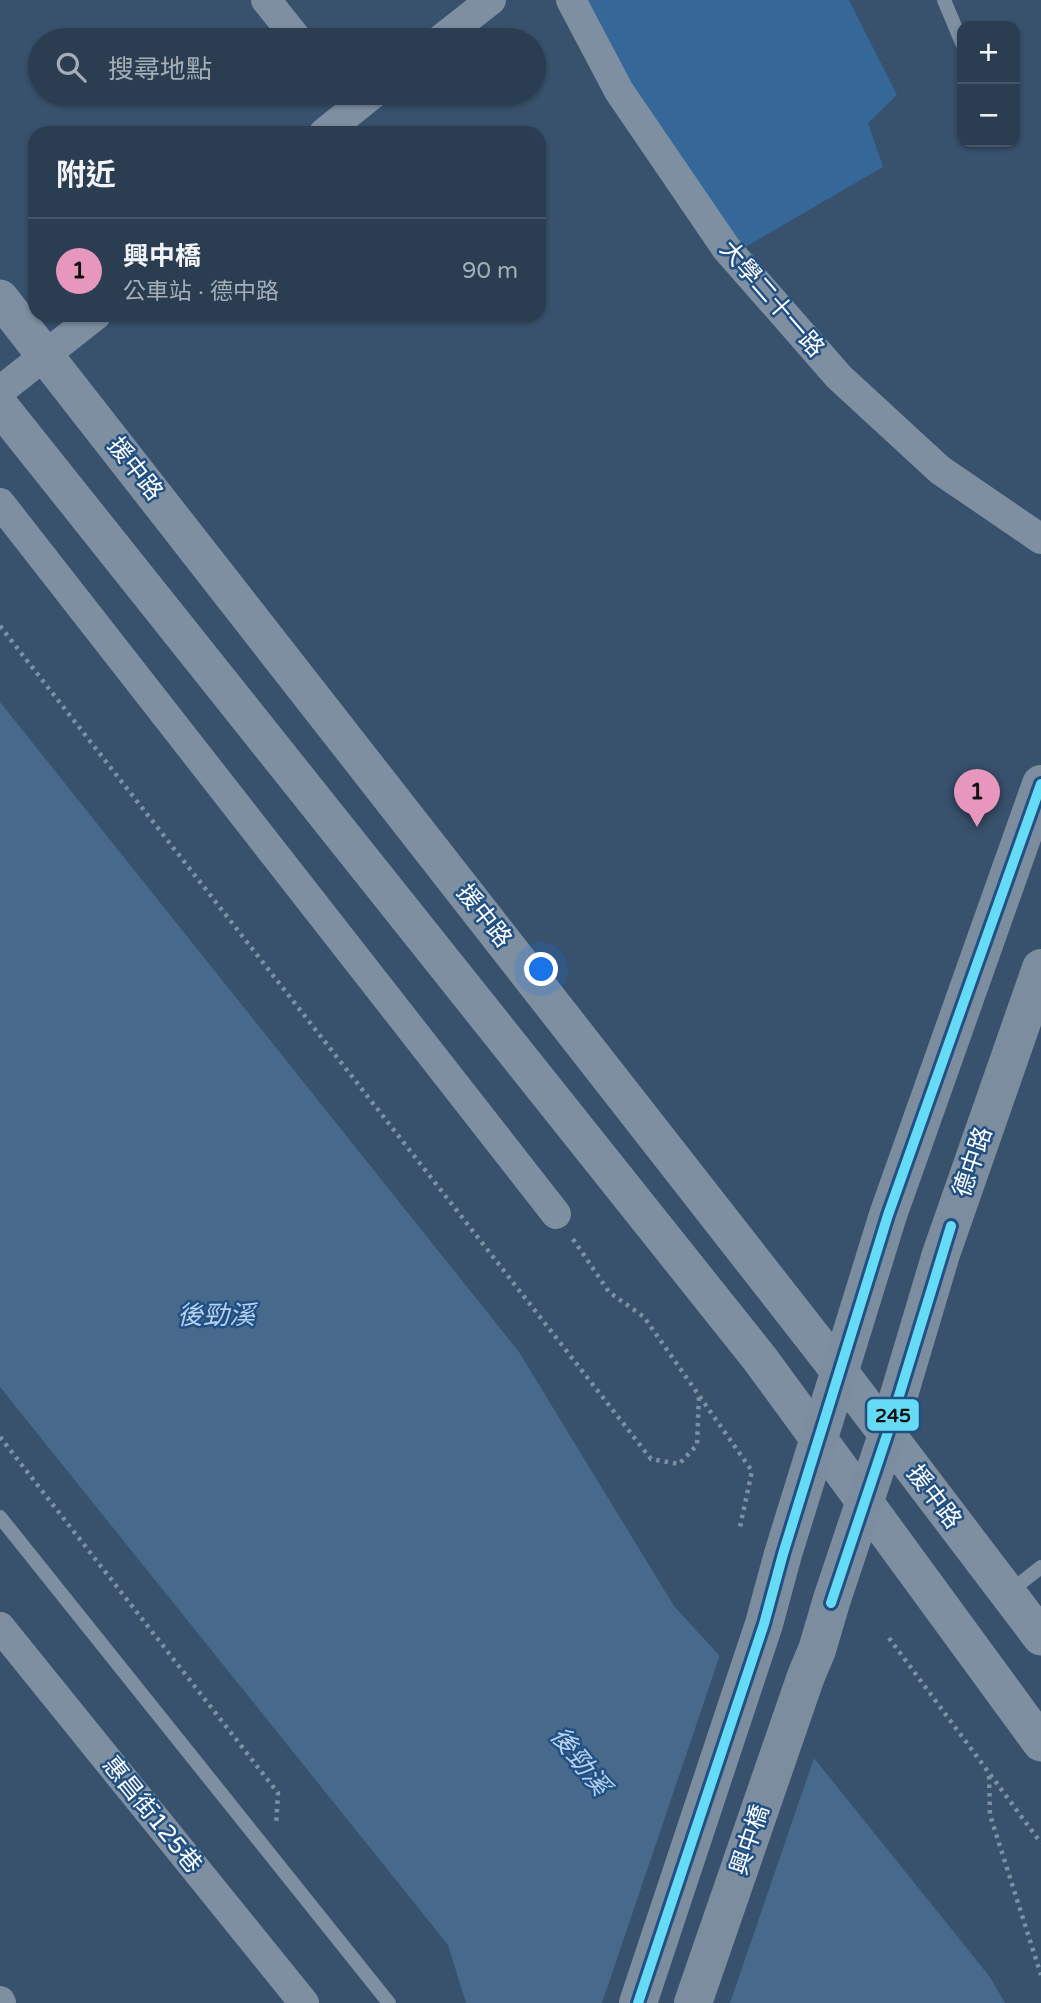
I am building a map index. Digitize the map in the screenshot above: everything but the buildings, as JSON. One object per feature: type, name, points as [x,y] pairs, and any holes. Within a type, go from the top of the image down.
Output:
[{"type":"main road","points":[[638,2003],[764,1624],[888,1215],[1041,784]]},
{"type":"main road","name":"德中路","points":[[806,1676],[817,1650],[887,1435],[941,1254],[1041,968]]},
{"type":"main road","name":"興中橋","points":[[693,2003],[806,1676]]},
{"type":"street","points":[[266,0],[289,28]]},
{"type":"street","points":[[455,28],[491,0]]},
{"type":"street","name":"大學二十一路","points":[[571,0],[619,91],[726,248],[839,377],[940,470],[1041,538]]},
{"type":"street","points":[[330,126],[350,105]]},
{"type":"street","name":"援中路","points":[[0,298],[839,1371],[1041,1637]]},
{"type":"street","points":[[0,391],[87,322]]},
{"type":"street","points":[[0,406],[742,1338],[1041,1743]]},
{"type":"street","points":[[0,503],[556,1214]]},
{"type":"street","name":"惠昌街125巷","points":[[0,1627],[304,2003]]},
{"type":"lane","points":[[944,0],[957,31]]},
{"type":"lane","points":[[0,1517],[389,2003]]},
{"type":"lane","points":[[1007,1593],[1041,1567]]},
{"type":"path","points":[[0,626],[651,1460],[679,1464],[697,1445],[699,1394]]},
{"type":"path","points":[[556,1214],[609,1292],[644,1317],[752,1471],[740,1527]]},
{"type":"path","points":[[0,1437],[278,1793],[275,1861]]},
{"type":"path","points":[[889,1638],[1041,1843]]},
{"type":"path","points":[[989,1775],[990,1815],[1041,1975]]},
{"type":"shaded area","points":[[577,0],[849,0],[897,95],[868,123],[883,167],[735,253]]},
{"type":"water","name":"後勁溪","points":[[0,702],[519,1352],[674,1606],[818,1763],[990,1977],[1005,2003],[466,2003],[448,1945],[0,1387]]},
{"type":"pier","points":[[721,1652],[815,1755],[730,2003],[602,2003]]},
{"type":"transit line","name":"245","points":[[638,2003],[764,1624],[783,1554],[888,1215],[1041,784]]},
{"type":"transit line","name":"245","points":[[831,1603],[887,1435],[951,1226]]},
{"type":"place","name":"興中橋","points":[[977,827]]}]
